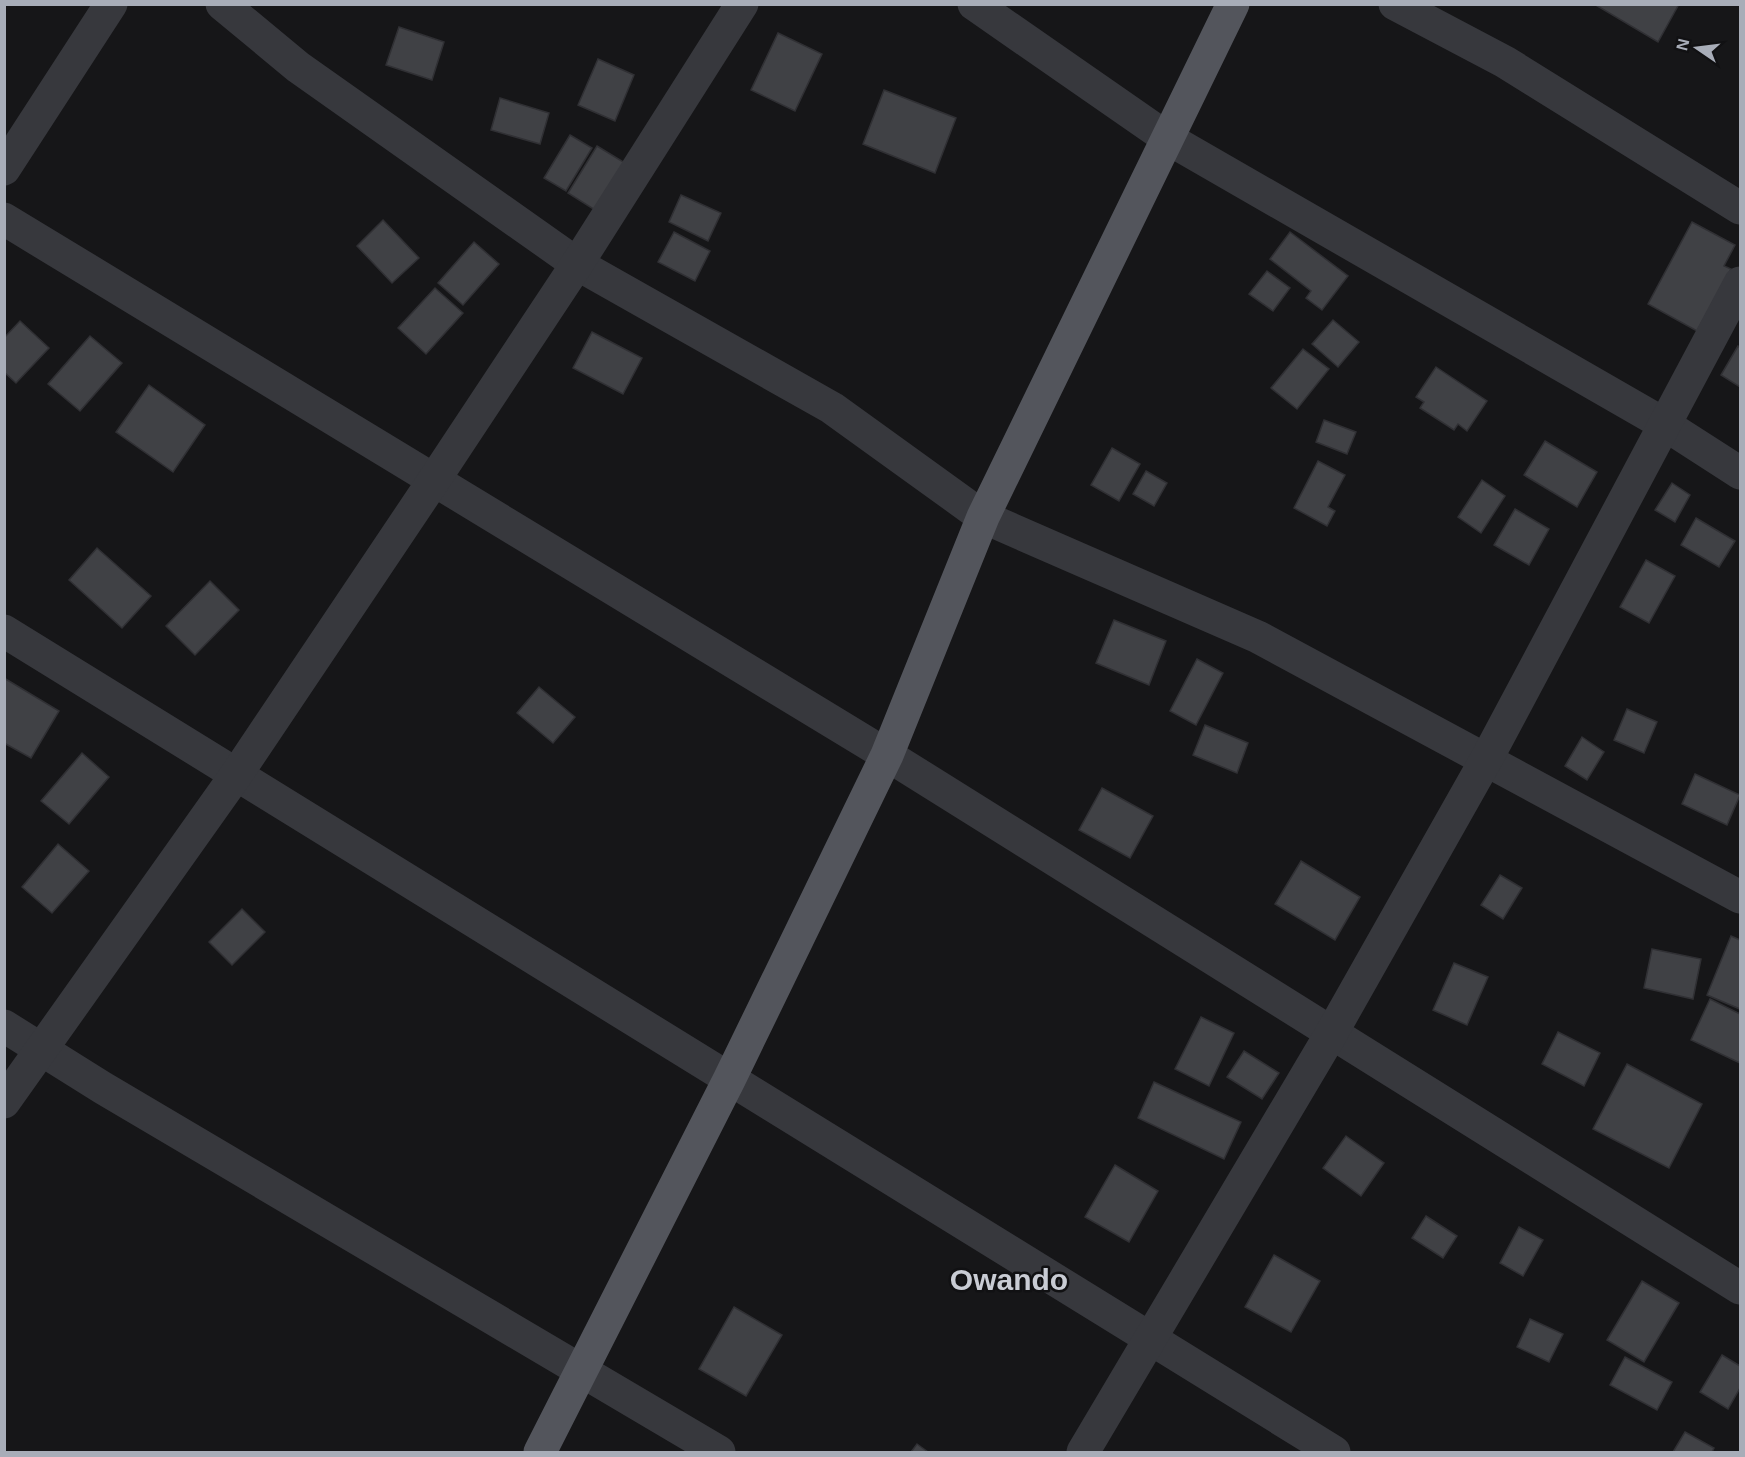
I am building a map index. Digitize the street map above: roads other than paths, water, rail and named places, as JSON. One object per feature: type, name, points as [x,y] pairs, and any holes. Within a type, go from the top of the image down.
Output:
[{"type":"main road","points":[[540,1452],[729,1080],[887,755],[983,517],[1233,4]]},
{"type":"street","points":[[4,169],[111,4]]},
{"type":"street","points":[[222,4],[298,67],[577,264],[832,408],[983,517],[1258,637],[1740,897]]},
{"type":"street","points":[[4,1102],[40,1048],[236,775],[577,264],[742,4]]},
{"type":"street","points":[[974,4],[1167,138],[1664,424],[1740,473]]},
{"type":"street","points":[[1395,4],[1505,62],[1740,208]]},
{"type":"street","points":[[4,219],[887,755],[1740,1288]]},
{"type":"street","points":[[1083,1452],[1331,1034],[1487,759],[1740,283]]},
{"type":"street","points":[[4,631],[1334,1452]]},
{"type":"street","points":[[4,1026],[103,1088],[719,1452]]},
{"type":"district","name":"Owando","points":[[1009,1280]]}]
